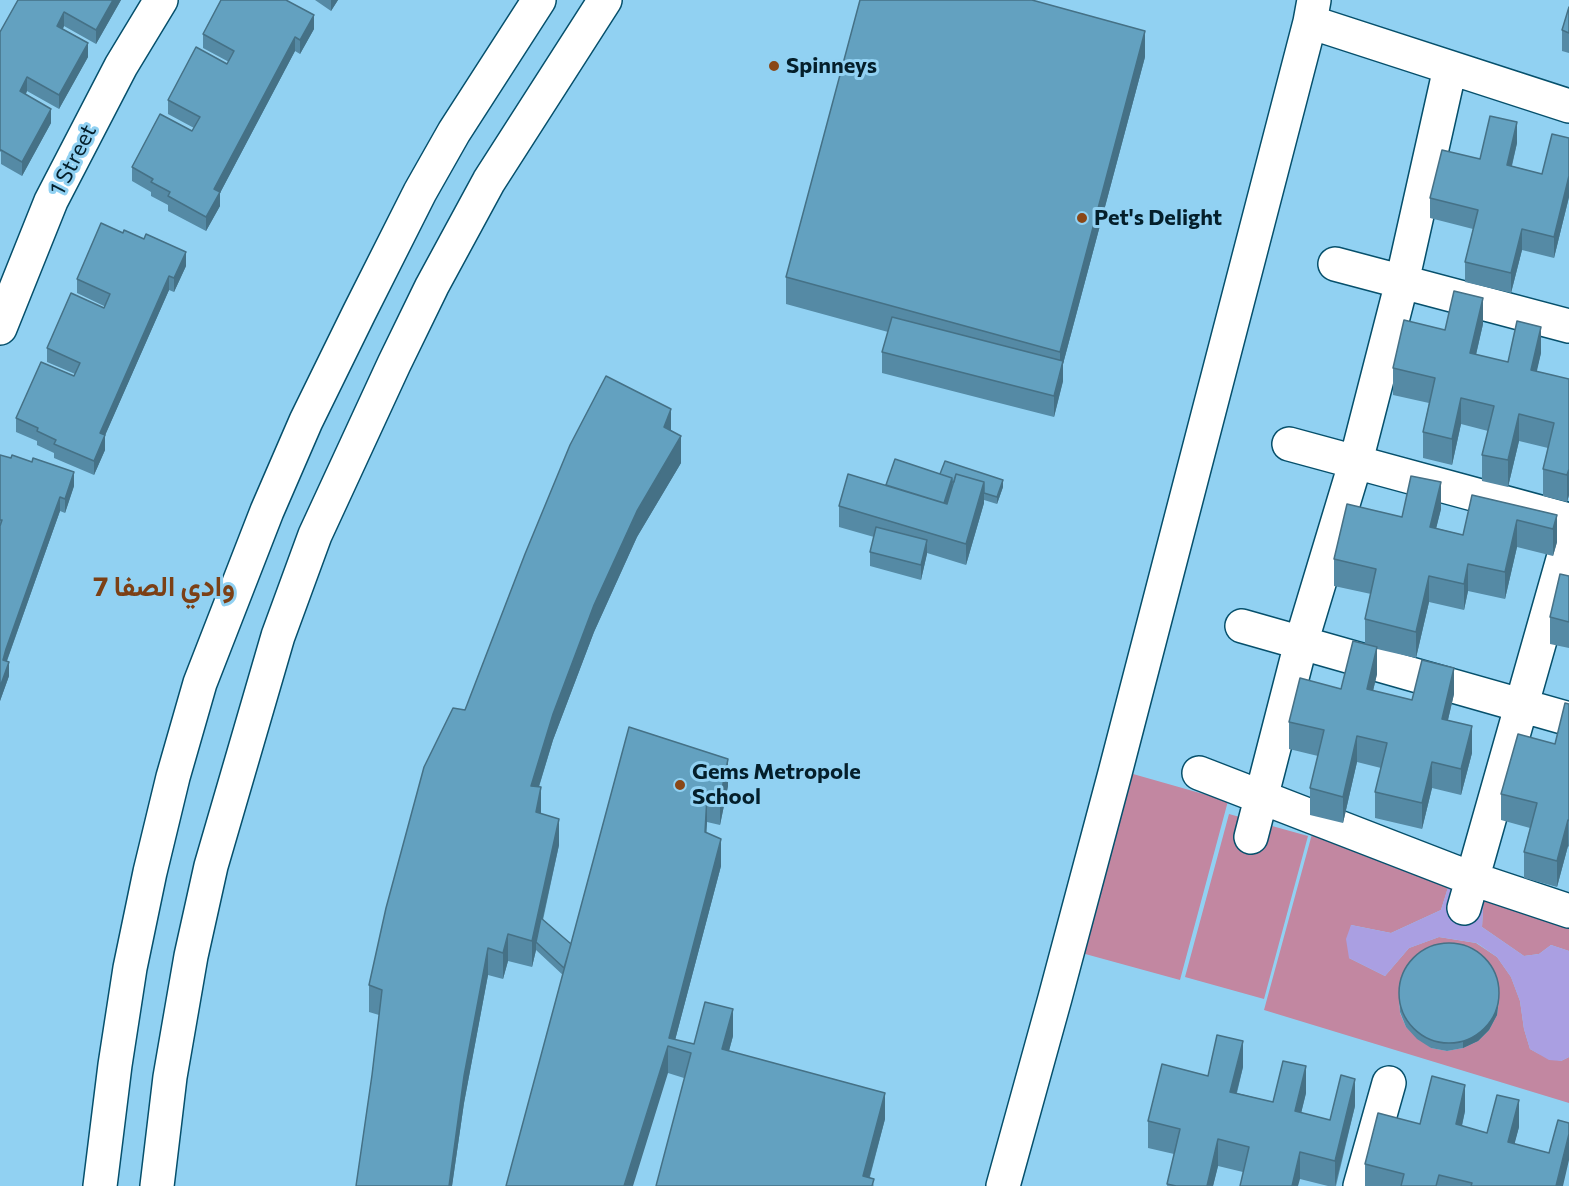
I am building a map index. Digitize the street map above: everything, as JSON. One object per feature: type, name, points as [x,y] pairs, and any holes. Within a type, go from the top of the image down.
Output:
[{"type":"street","name":"1 Street","points":[[0,328],[51,201],[121,66],[161,0]]},
{"type":"street","points":[[100,1186],[115,1065],[132,958],[173,777],[200,683],[267,511],[306,421],[359,313],[420,192],[454,132],[539,0]]},
{"type":"street","points":[[157,1186],[170,1077],[191,956],[211,866],[278,636],[315,535],[375,402],[432,286],[489,181],[605,0]]},
{"type":"street","points":[[1003,1186],[1064,965],[1312,11],[1450,68],[1569,106]]},
{"type":"street","points":[[1251,837],[1301,643],[1356,461],[1402,282],[1450,68]]},
{"type":"street","points":[[1335,264],[1569,326]]},
{"type":"street","points":[[1289,444],[1569,520]]},
{"type":"street","points":[[1468,893],[1569,538]]},
{"type":"street","points":[[1242,626],[1569,719]]},
{"type":"street","points":[[1198,773],[1261,798],[1468,893],[1569,911]]},
{"type":"street","points":[[1360,1186],[1389,1083]]},
{"type":"shaded area","points":[[1126,772],[1228,801],[1180,980],[1078,952]]},
{"type":"shaded area","points":[[1229,814],[1308,836],[1264,999],[1185,977]]},
{"type":"shaded area","points":[[1312,834],[1450,881],[1441,910],[1391,933],[1351,925],[1349,958],[1385,976],[1409,948],[1439,937],[1476,943],[1497,957],[1511,977],[1520,1001],[1530,1049],[1561,1061],[1569,1057],[1569,1103],[1264,1010]],"holes":[[[1399,995],[1499,999],[1497,1015],[1489,1030],[1478,1041],[1463,1048],[1447,1051],[1431,1048],[1406,1027],[1400,1013]]]},
{"type":"shaded area","points":[[1450,881],[1484,891],[1482,927],[1524,956],[1539,954],[1551,945],[1569,951],[1569,1057],[1561,1061],[1549,1060],[1530,1049],[1520,1001],[1511,977],[1497,957],[1477,943],[1439,937],[1409,948],[1385,976],[1349,958],[1346,939],[1351,925],[1391,933],[1441,910]]},
{"type":"shaded area","points":[[1484,891],[1569,922],[1569,951],[1551,945],[1539,954],[1524,956],[1482,927]]},
{"type":"building","points":[[18,0],[113,0],[96,30],[64,12],[57,26],[88,43],[59,95],[27,77],[20,91],[51,109],[22,162],[0,151],[0,32]]},
{"type":"building","points":[[221,0],[286,0],[314,15],[300,40],[295,37],[214,189],[220,192],[206,217],[168,196],[170,192],[151,182],[153,179],[132,167],[160,114],[192,131],[200,117],[168,100],[196,47],[227,64],[234,51],[203,34]]},
{"type":"building","points":[[860,0],[1032,0],[1145,31],[1060,352],[786,277]]},
{"type":"building","points":[[1569,7],[1569,33],[1562,30]]},
{"type":"building","points":[[1490,116],[1517,122],[1507,165],[1542,174],[1552,134],[1569,138],[1569,176],[1554,237],[1522,229],[1511,273],[1465,262],[1478,210],[1430,198],[1442,150],[1480,159]]},
{"type":"building","points":[[101,223],[144,239],[146,234],[186,252],[174,278],[169,276],[100,433],[105,435],[94,461],[54,444],[56,440],[37,431],[38,428],[16,418],[41,362],[74,376],[80,363],[47,348],[71,293],[104,308],[110,294],[77,279]]},
{"type":"building","points":[[1454,291],[1483,298],[1470,353],[1508,362],[1517,321],[1541,327],[1531,370],[1569,379],[1569,469],[1567,475],[1543,469],[1554,423],[1519,414],[1508,460],[1482,455],[1494,406],[1461,398],[1452,439],[1423,432],[1435,378],[1393,368],[1404,320],[1445,330]]},
{"type":"building","points":[[892,317],[1063,361],[1054,396],[882,352]]},
{"type":"building","points":[[606,376],[671,409],[664,427],[681,436],[637,511],[594,605],[553,714],[531,786],[541,787],[536,812],[559,819],[532,941],[508,934],[503,953],[488,948],[464,1076],[449,1186],[356,1186],[382,990],[369,985],[386,908],[424,767],[453,708],[465,710],[570,445]]},
{"type":"building","points":[[0,455],[11,458],[12,455],[32,462],[33,458],[74,472],[65,499],[60,497],[6,649],[3,660],[9,662],[0,687],[0,526],[2,520],[0,520]]},
{"type":"building","points":[[895,459],[952,478],[944,503],[886,485]]},
{"type":"building","points":[[945,461],[1003,480],[997,497],[984,493],[984,482],[956,474],[952,482],[952,478],[940,474]]},
{"type":"building","points":[[848,474],[947,504],[956,474],[984,482],[966,544],[839,506]]},
{"type":"building","points":[[1411,476],[1441,482],[1430,527],[1463,535],[1472,495],[1557,515],[1553,529],[1517,520],[1505,572],[1468,564],[1464,584],[1429,576],[1416,632],[1365,619],[1376,569],[1334,559],[1347,504],[1402,517]]},
{"type":"building","points":[[876,527],[927,540],[921,565],[870,552]]},
{"type":"building","points":[[1560,574],[1569,576],[1569,622],[1550,617]]},
{"type":"building","points":[[1353,641],[1377,647],[1367,689],[1412,700],[1422,660],[1454,668],[1442,719],[1472,726],[1461,769],[1432,762],[1422,803],[1375,792],[1387,743],[1357,736],[1343,797],[1310,788],[1324,730],[1289,722],[1300,678],[1341,689]]},
{"type":"building","points":[[1565,703],[1569,704],[1569,820],[1557,861],[1524,852],[1537,803],[1501,794],[1518,734],[1555,744]]},
{"type":"building","points":[[629,727],[728,759],[720,799],[707,796],[705,832],[721,839],[669,1038],[694,1044],[705,1002],[733,1009],[722,1049],[885,1093],[863,1176],[874,1179],[872,1186],[656,1186],[691,1053],[668,1046],[624,1186],[506,1186]]},
{"type":"building","points":[[541,918],[571,944],[564,968],[536,942]]},
{"type":"building","points":[[1449,943],[1468,947],[1484,958],[1495,974],[1499,993],[1495,1012],[1484,1028],[1468,1039],[1449,1043],[1430,1039],[1414,1028],[1403,1012],[1399,993],[1403,974],[1414,958],[1430,947]]},
{"type":"building","points":[[1217,1035],[1243,1041],[1230,1092],[1273,1102],[1283,1061],[1306,1066],[1295,1111],[1330,1120],[1341,1075],[1355,1079],[1335,1161],[1300,1152],[1292,1186],[1240,1186],[1249,1147],[1218,1139],[1207,1186],[1167,1184],[1180,1129],[1148,1121],[1162,1064],[1208,1076]]},
{"type":"building","points":[[1432,1076],[1465,1085],[1456,1124],[1487,1133],[1497,1095],[1519,1100],[1508,1142],[1549,1153],[1558,1120],[1569,1123],[1569,1134],[1556,1186],[1471,1186],[1472,1183],[1439,1175],[1436,1186],[1401,1186],[1404,1174],[1365,1164],[1378,1113],[1420,1124]]},
{"type":"place","name":"Spinneys","points":[[774,66]]},
{"type":"place","name":"Pet's Delight","points":[[1082,218]]},
{"type":"place","name":"Gems Metropole School","points":[[680,785]]},
{"type":"district","name":"وادي الصفا 7","points":[[164,587]]}]
